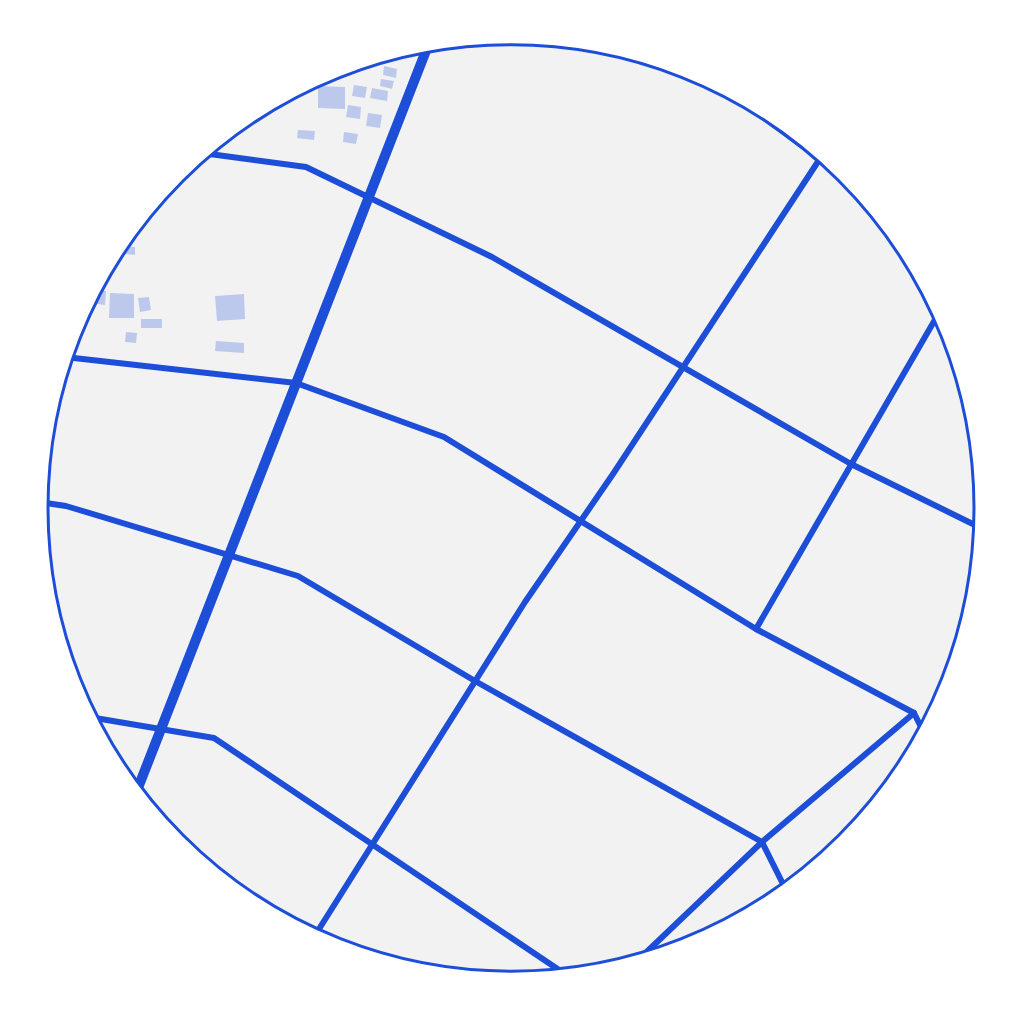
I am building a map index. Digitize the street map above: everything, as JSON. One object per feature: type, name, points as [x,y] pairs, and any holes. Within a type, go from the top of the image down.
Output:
[{"type":"street","points":[[140,784],[425,53]]},
{"type":"street","points":[[213,154],[306,166],[492,258],[852,464],[974,526]]},
{"type":"street","points":[[319,929],[475,681],[818,161]]},
{"type":"street","points":[[756,629],[935,321]]},
{"type":"street","points":[[73,358],[296,383],[444,437],[756,629],[914,713],[920,725]]},
{"type":"street","points":[[48,503],[66,506],[298,576],[475,681],[762,842],[782,883]]},
{"type":"street","points":[[651,949],[762,842],[914,713]]},
{"type":"street","points":[[99,719],[214,738],[557,969]]},
{"type":"building","points":[[384,66],[397,69],[396,78],[383,75]]},
{"type":"building","points":[[381,79],[394,81],[392,89],[380,86]]},
{"type":"building","points":[[354,85],[367,87],[365,98],[352,96]]},
{"type":"building","points":[[345,87],[345,109],[318,108],[318,88]]},
{"type":"building","points":[[372,88],[388,91],[387,101],[370,98]]},
{"type":"building","points":[[348,105],[361,107],[360,119],[346,117]]},
{"type":"building","points":[[368,113],[382,115],[380,128],[366,126]]},
{"type":"building","points":[[298,130],[315,131],[314,140],[297,138]]},
{"type":"building","points":[[344,132],[358,134],[356,144],[343,142]]},
{"type":"building","points":[[130,247],[135,247],[135,255],[125,254]]},
{"type":"building","points":[[103,291],[106,291],[105,305],[96,304]]},
{"type":"building","points":[[110,293],[134,294],[134,318],[109,318]]},
{"type":"building","points":[[244,294],[245,319],[217,321],[215,296]]},
{"type":"building","points":[[149,297],[151,310],[140,312],[138,298]]},
{"type":"building","points":[[141,319],[162,319],[162,328],[141,328]]},
{"type":"building","points":[[126,332],[137,333],[136,343],[125,342]]},
{"type":"building","points":[[216,341],[244,343],[244,353],[215,351]]}]
